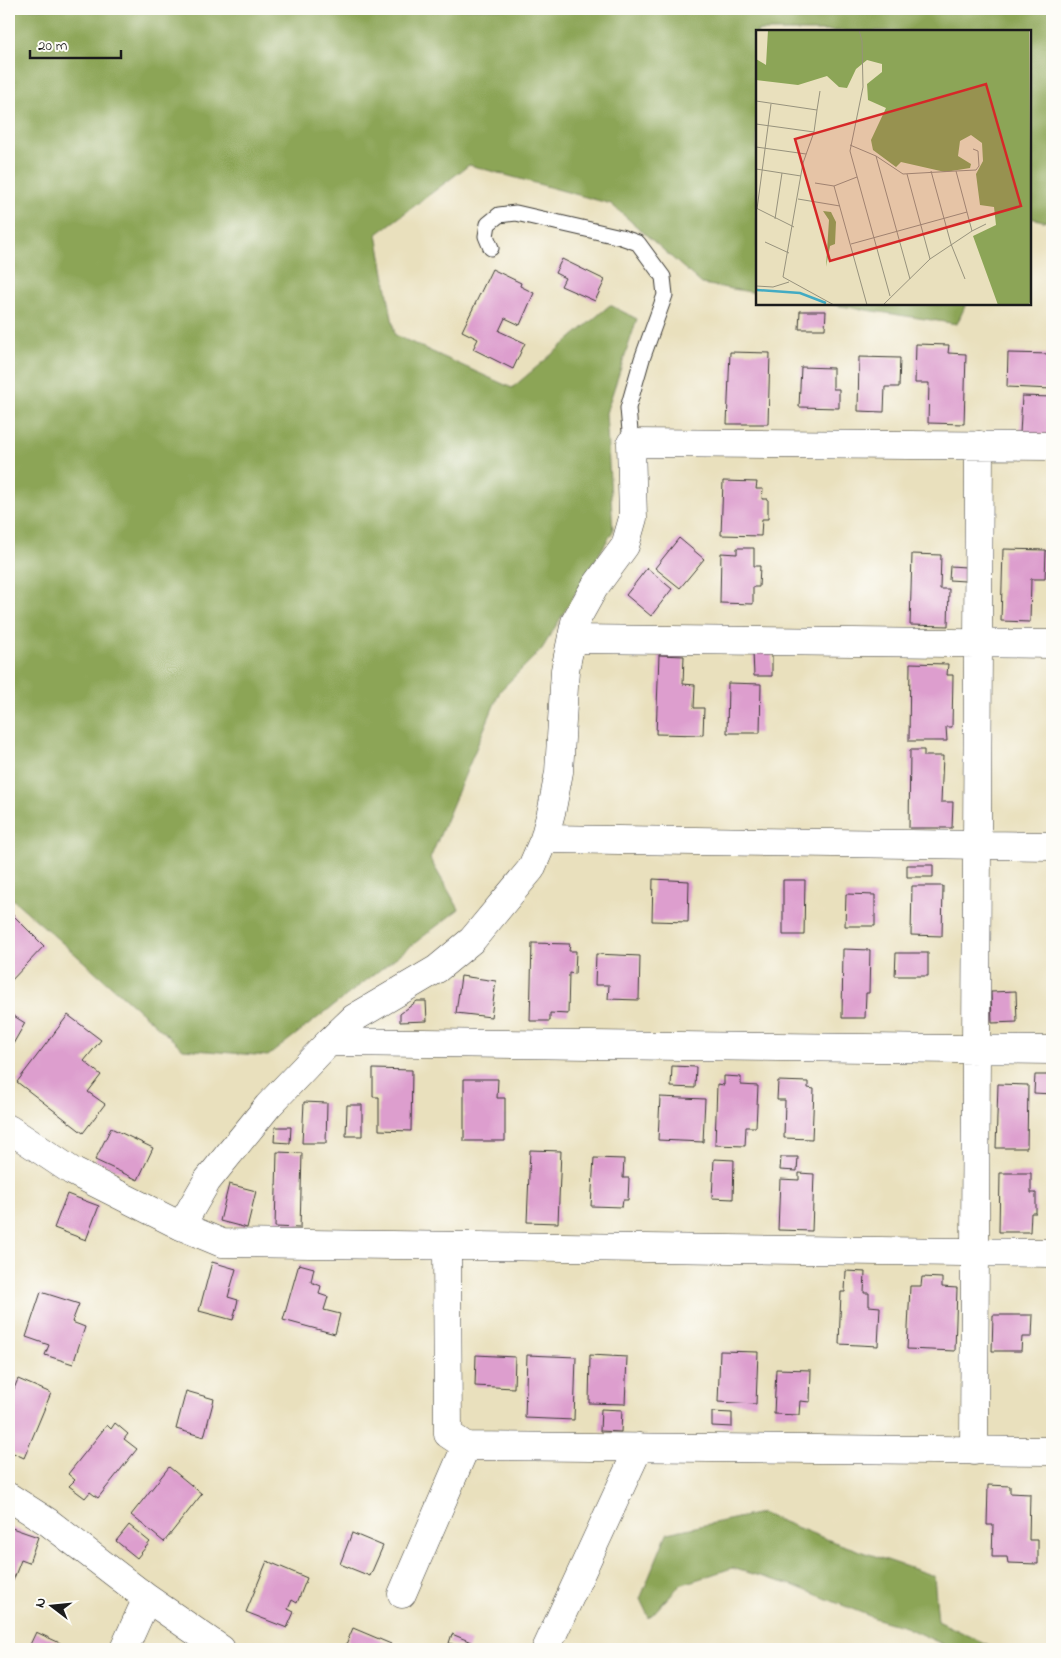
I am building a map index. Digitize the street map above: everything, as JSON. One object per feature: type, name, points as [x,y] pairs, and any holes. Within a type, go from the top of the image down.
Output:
[{"type":"street","points":[[181,1226],[207,1181],[268,1106],[329,1042],[354,1018],[438,969],[472,940],[531,869],[544,839],[559,772],[565,670],[575,622],[594,588],[625,546],[633,518],[631,443],[1052,446]]},
{"type":"street","points":[[974,1451],[979,445]]},
{"type":"street","points":[[572,639],[1052,644]]},
{"type":"street","points":[[544,839],[1052,846]]},
{"type":"street","points":[[329,1042],[1052,1050]]},
{"type":"street","points":[[9,1128],[72,1171],[181,1226],[222,1243],[1052,1253]]},
{"type":"street","points":[[447,1246],[448,1434],[466,1446],[1052,1452]]},
{"type":"street","points":[[402,1594],[466,1446]]},
{"type":"street","points":[[546,1649],[639,1447]]},
{"type":"street","points":[[9,1497],[48,1522],[147,1598],[221,1649]]},
{"type":"street","points":[[124,1649],[147,1598]]},
{"type":"lane","points":[[491,248],[486,236],[488,224],[499,215],[516,213],[620,237],[638,243],[663,277],[665,295],[642,359],[628,408],[631,443]]},
{"type":"green space","points":[[9,9],[1052,9],[1052,223],[1031,218],[1031,30],[756,30],[756,293],[702,284],[611,204],[469,165],[377,234],[395,335],[512,388],[610,305],[637,319],[606,413],[613,531],[542,649],[500,691],[430,859],[459,909],[268,1056],[183,1049],[9,896]]},
{"type":"green space","points":[[834,305],[966,305],[957,324]]},
{"type":"green space","points":[[761,1513],[834,1542],[934,1576],[938,1621],[997,1649],[953,1649],[905,1627],[877,1619],[792,1585],[732,1568],[680,1585],[649,1618],[640,1599],[667,1533]]},
{"type":"building","points":[[562,259],[605,280],[595,301],[561,286],[565,278],[555,273]]},
{"type":"building","points":[[492,269],[521,283],[520,286],[534,293],[520,325],[505,318],[499,331],[525,343],[513,369],[473,349],[478,339],[462,331]]},
{"type":"building","points":[[800,311],[826,311],[825,329],[799,329]]},
{"type":"building","points":[[916,344],[949,345],[948,353],[966,354],[964,424],[928,423],[929,383],[915,383]]},
{"type":"building","points":[[730,352],[770,353],[768,424],[727,424]]},
{"type":"building","points":[[1008,353],[1052,354],[1052,389],[1007,387]]},
{"type":"building","points":[[859,357],[900,358],[899,387],[885,387],[884,412],[858,411]]},
{"type":"building","points":[[801,367],[833,368],[833,389],[839,389],[839,408],[799,407]]},
{"type":"building","points":[[1022,396],[1052,397],[1051,435],[1020,434]]},
{"type":"building","points":[[723,481],[757,482],[756,489],[763,489],[762,499],[768,499],[768,519],[762,519],[761,536],[721,535]]},
{"type":"building","points":[[679,538],[704,559],[680,588],[655,568]]},
{"type":"building","points":[[737,548],[754,548],[754,566],[760,566],[759,587],[753,587],[753,604],[720,603],[721,553],[737,554]]},
{"type":"building","points":[[1003,549],[1046,550],[1045,579],[1031,579],[1030,622],[1001,621]]},
{"type":"building","points":[[912,554],[941,555],[940,589],[949,589],[948,626],[910,625]]},
{"type":"building","points":[[950,566],[966,567],[965,581],[949,580]]},
{"type":"building","points":[[647,568],[672,589],[651,616],[626,595]]},
{"type":"building","points":[[753,652],[772,652],[772,676],[754,676]]},
{"type":"building","points":[[659,655],[684,656],[683,684],[695,685],[694,708],[704,708],[703,735],[656,734]]},
{"type":"building","points":[[910,663],[948,664],[947,675],[953,675],[952,727],[946,727],[947,741],[909,741]]},
{"type":"building","points":[[728,683],[761,684],[760,733],[727,733]]},
{"type":"building","points":[[910,750],[924,750],[924,756],[943,756],[941,802],[953,802],[952,828],[909,828]]},
{"type":"building","points":[[907,865],[933,865],[933,877],[907,877]]},
{"type":"building","points":[[653,879],[689,881],[688,922],[652,921]]},
{"type":"building","points":[[783,880],[805,880],[804,935],[783,935]]},
{"type":"building","points":[[912,886],[943,886],[942,936],[911,935]]},
{"type":"building","points":[[846,894],[875,895],[875,926],[845,926]]},
{"type":"building","points":[[9,911],[44,946],[9,983]]},
{"type":"building","points":[[532,943],[570,944],[569,951],[576,951],[575,974],[569,973],[568,1014],[550,1013],[550,1021],[530,1021]]},
{"type":"building","points":[[843,949],[870,950],[869,993],[866,993],[865,1018],[842,1018]]},
{"type":"building","points":[[896,953],[928,953],[928,976],[895,976]]},
{"type":"building","points":[[596,954],[640,956],[639,1000],[608,999],[609,985],[595,985]]},
{"type":"building","points":[[461,976],[496,981],[491,1017],[456,1013]]},
{"type":"building","points":[[1016,991],[1017,1022],[992,1023],[991,992]]},
{"type":"building","points":[[417,1001],[426,1001],[427,1021],[400,1022],[400,1014]]},
{"type":"building","points":[[9,1013],[25,1023],[9,1051]]},
{"type":"building","points":[[68,1015],[101,1040],[84,1061],[101,1075],[88,1092],[105,1104],[83,1133],[17,1082]]},
{"type":"building","points":[[672,1066],[696,1067],[695,1088],[671,1087]]},
{"type":"building","points":[[373,1069],[412,1070],[411,1131],[379,1130],[379,1097],[373,1097]]},
{"type":"building","points":[[1035,1075],[1052,1075],[1052,1094],[1034,1093]]},
{"type":"building","points":[[724,1076],[741,1077],[741,1085],[758,1086],[756,1127],[746,1127],[745,1146],[715,1145],[717,1084],[724,1085]]},
{"type":"building","points":[[464,1079],[498,1079],[497,1098],[505,1098],[505,1141],[464,1141]]},
{"type":"building","points":[[778,1081],[808,1082],[808,1088],[814,1089],[812,1139],[784,1138],[785,1100],[777,1100]]},
{"type":"building","points":[[998,1084],[1028,1085],[1027,1148],[996,1148]]},
{"type":"building","points":[[660,1097],[705,1099],[703,1142],[658,1140]]},
{"type":"building","points":[[304,1102],[327,1103],[326,1143],[302,1143]]},
{"type":"building","points":[[347,1105],[362,1105],[362,1136],[346,1136]]},
{"type":"building","points":[[275,1127],[291,1127],[290,1143],[274,1142]]},
{"type":"building","points":[[111,1128],[153,1148],[138,1180],[95,1160]]},
{"type":"building","points":[[530,1150],[561,1151],[558,1223],[527,1222]]},
{"type":"building","points":[[277,1152],[302,1153],[300,1228],[275,1227]]},
{"type":"building","points":[[781,1157],[798,1157],[797,1171],[780,1170]]},
{"type":"building","points":[[594,1158],[624,1159],[623,1178],[629,1178],[628,1200],[623,1200],[622,1207],[591,1206]]},
{"type":"building","points":[[714,1159],[734,1160],[733,1199],[712,1198]]},
{"type":"building","points":[[799,1173],[814,1174],[812,1231],[778,1230],[780,1179],[799,1180]]},
{"type":"building","points":[[1000,1173],[1031,1173],[1031,1193],[1036,1193],[1036,1213],[1031,1213],[1030,1232],[999,1232]]},
{"type":"building","points":[[229,1184],[256,1191],[247,1228],[220,1221]]},
{"type":"building","points":[[67,1194],[99,1206],[86,1240],[54,1228]]},
{"type":"building","points":[[212,1262],[236,1269],[228,1297],[238,1300],[233,1320],[199,1311]]},
{"type":"building","points":[[299,1264],[314,1268],[311,1282],[321,1286],[319,1294],[328,1297],[324,1310],[340,1314],[335,1334],[283,1320]]},
{"type":"building","points":[[846,1271],[865,1272],[864,1293],[869,1293],[869,1306],[880,1307],[878,1346],[839,1344],[841,1292],[845,1292]]},
{"type":"building","points":[[922,1277],[942,1278],[942,1287],[957,1288],[955,1351],[907,1349],[910,1286],[921,1286]]},
{"type":"building","points":[[41,1292],[79,1304],[72,1322],[85,1327],[73,1364],[45,1355],[49,1345],[26,1337]]},
{"type":"building","points":[[993,1315],[1033,1315],[1032,1337],[1022,1337],[1021,1351],[992,1351]]},
{"type":"building","points":[[720,1351],[758,1352],[756,1404],[718,1402]]},
{"type":"building","points":[[476,1355],[515,1357],[514,1388],[475,1386]]},
{"type":"building","points":[[527,1355],[576,1357],[574,1420],[525,1418]]},
{"type":"building","points":[[590,1355],[627,1357],[625,1404],[589,1403]]},
{"type":"building","points":[[776,1369],[811,1370],[810,1402],[800,1401],[799,1415],[774,1414]]},
{"type":"building","points":[[18,1379],[51,1393],[24,1458],[9,1451],[9,1401]]},
{"type":"building","points":[[186,1391],[214,1399],[204,1437],[176,1429]]},
{"type":"building","points":[[601,1409],[622,1410],[621,1432],[600,1431]]},
{"type":"building","points":[[712,1412],[732,1413],[732,1427],[712,1426]]},
{"type":"building","points":[[115,1423],[128,1434],[124,1439],[137,1449],[98,1498],[90,1492],[85,1498],[69,1486],[75,1480],[68,1474],[107,1425],[111,1429]]},
{"type":"building","points":[[169,1467],[202,1494],[164,1542],[131,1515]]},
{"type":"building","points":[[988,1485],[1010,1486],[1010,1493],[1030,1494],[1029,1540],[1038,1540],[1038,1564],[1008,1563],[1007,1557],[992,1557],[993,1525],[987,1525]]},
{"type":"building","points":[[129,1525],[150,1542],[137,1558],[116,1541]]},
{"type":"building","points":[[9,1527],[38,1537],[29,1563],[21,1560],[13,1581],[9,1580]]},
{"type":"building","points":[[352,1533],[383,1546],[370,1576],[340,1564]]},
{"type":"building","points":[[267,1561],[307,1578],[297,1603],[292,1600],[288,1609],[294,1612],[287,1628],[246,1612]]},
{"type":"building","points":[[353,1628],[391,1644],[389,1649],[344,1649]]},
{"type":"building","points":[[36,1632],[73,1649],[28,1649]]},
{"type":"building","points":[[452,1634],[471,1642],[468,1649],[449,1643]]}]
